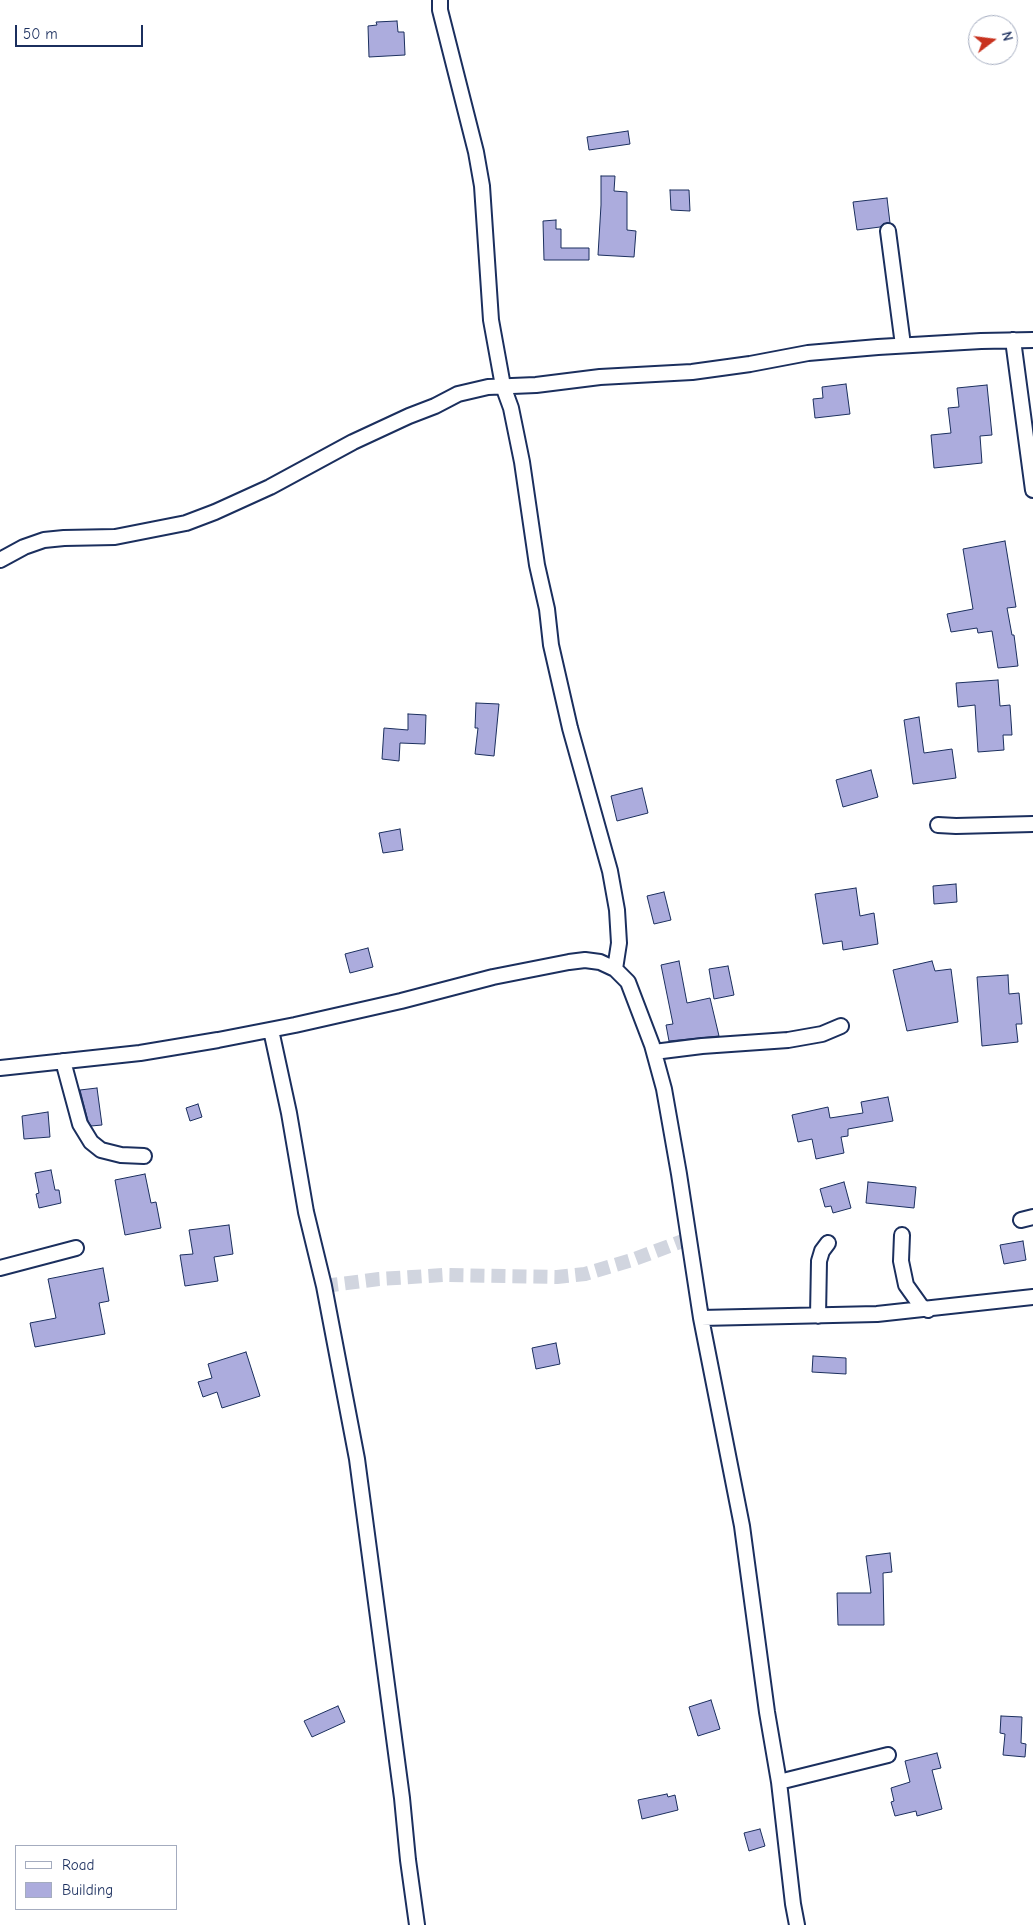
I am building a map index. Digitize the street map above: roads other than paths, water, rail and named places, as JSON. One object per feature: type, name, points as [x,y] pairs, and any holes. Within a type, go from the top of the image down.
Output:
[{"type":"street","points":[[440,0],[440,10],[476,152],[482,186],[488,293],[503,386],[511,408],[522,462],[537,566],[547,609],[551,645],[570,728],[610,870],[618,926],[619,943],[616,969]]},
{"type":"street","points":[[888,231],[903,346]]},
{"type":"street","points":[[1013,340],[1033,490]]},
{"type":"street","points":[[0,560],[24,547],[44,540],[115,537],[186,523],[270,488],[353,442],[458,394],[488,386],[536,385],[600,377],[692,372],[808,353],[903,346],[1033,340]]},
{"type":"street","points":[[938,825],[1033,824]]},
{"type":"street","points":[[0,1068],[140,1053],[272,1030],[549,965],[586,960],[600,962],[616,969],[628,982],[638,1005],[664,1089],[701,1318],[742,1526],[767,1712],[779,1782],[797,1925]]},
{"type":"street","points":[[654,1052],[702,1046],[788,1040],[822,1034],[842,1026]]},
{"type":"street","points":[[272,1030],[288,1105],[306,1212],[324,1286],[357,1460],[417,1925]]},
{"type":"street","points":[[64,1061],[80,1124],[91,1142],[102,1150],[121,1155],[144,1156]]},
{"type":"street","points":[[902,1235],[901,1260],[906,1285],[921,1306],[928,1310]]},
{"type":"street","points":[[818,1316],[820,1261],[822,1251],[828,1243]]},
{"type":"street","points":[[0,1268],[76,1248]]},
{"type":"street","points":[[701,1318],[877,1314],[928,1310],[1033,1297]]},
{"type":"street","points":[[779,1782],[888,1755]]},
{"type":"tunnel","points":[[324,1286],[379,1279],[444,1275],[557,1277],[585,1274],[632,1260],[688,1239]]}]
